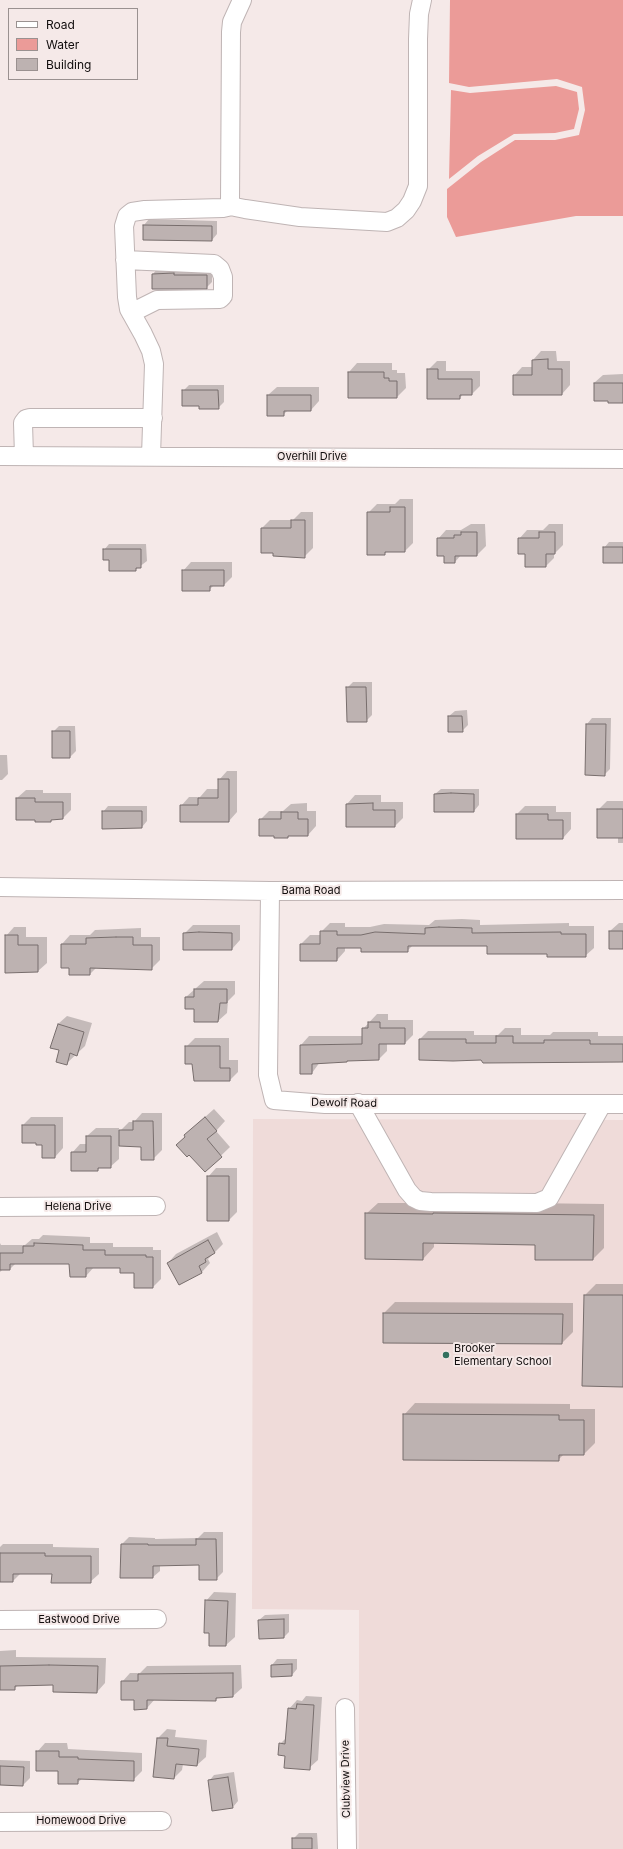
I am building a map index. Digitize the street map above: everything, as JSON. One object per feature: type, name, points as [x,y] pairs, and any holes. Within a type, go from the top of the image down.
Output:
[{"type":"street","points":[[232,206],[230,203],[231,32],[232,22],[242,0]]},
{"type":"street","points":[[151,456],[154,364],[151,351],[131,313],[127,297],[124,226],[128,216],[132,212],[145,210],[223,208],[232,206],[308,218],[387,222],[397,218],[406,210],[412,201],[418,186],[418,14],[422,0]]},
{"type":"street","points":[[126,260],[214,264],[220,269],[223,277],[223,296],[220,299],[157,300],[131,313]]},
{"type":"street","points":[[24,456],[23,423],[26,419],[153,418]]},
{"type":"street","name":"Overhill Drive","points":[[0,456],[623,459]]},
{"type":"street","name":"Bama Road","points":[[0,887],[270,891],[623,890]]},
{"type":"street","name":"Dewolf Road","points":[[270,891],[268,1075],[274,1100],[325,1104],[623,1104]]},
{"type":"street","points":[[358,1103],[407,1190],[414,1198],[420,1201],[431,1202],[537,1203],[549,1198],[602,1104]]},
{"type":"street","name":"Helena Drive","points":[[0,1207],[156,1206]]},
{"type":"street","name":"Eastwood Drive","points":[[0,1620],[157,1619]]},
{"type":"street","name":"Clubview Drive","points":[[345,1708],[347,1849]]},
{"type":"street","name":"Homewood Drive","points":[[0,1822],[162,1821]]},
{"type":"shaded area","points":[[253,1119],[623,1120],[623,1849],[359,1849],[359,1610],[252,1609]]},
{"type":"water","points":[[450,0],[623,0],[623,216],[576,216],[456,237],[447,217],[447,189],[481,162],[515,140],[555,140],[579,135],[585,110],[582,87],[557,79],[469,87],[449,83]]},
{"type":"water","points":[[556,86],[577,92],[579,109],[574,129],[555,133],[514,134],[478,156],[449,179],[451,90],[470,93]]},
{"type":"building","points":[[143,225],[212,226],[212,241],[143,240]]},
{"type":"building","points":[[174,273],[174,275],[207,275],[207,289],[152,289],[152,274]]},
{"type":"building","points":[[548,359],[548,369],[562,369],[562,395],[513,395],[513,375],[532,375],[532,360]]},
{"type":"building","points":[[427,369],[438,369],[438,379],[472,379],[472,395],[460,395],[460,399],[427,399]]},
{"type":"building","points":[[348,372],[384,372],[384,378],[389,378],[389,381],[397,381],[397,398],[348,398]]},
{"type":"building","points":[[594,383],[623,383],[623,403],[594,401]]},
{"type":"building","points":[[182,390],[218,390],[219,409],[199,409],[199,406],[182,406]]},
{"type":"building","points":[[267,395],[311,395],[311,411],[284,411],[284,416],[267,416]]},
{"type":"building","points":[[390,507],[405,507],[405,552],[385,552],[385,555],[367,555],[367,512],[390,512]]},
{"type":"building","points":[[291,520],[305,520],[305,558],[273,556],[273,553],[261,553],[261,528],[291,528]]},
{"type":"building","points":[[461,532],[477,532],[477,556],[455,556],[455,563],[444,563],[444,556],[437,556],[437,538],[454,538],[454,535],[461,535]]},
{"type":"building","points":[[539,532],[555,532],[555,554],[546,554],[546,567],[525,567],[525,554],[518,554],[518,538],[539,538]]},
{"type":"building","points":[[603,547],[623,547],[623,563],[603,563]]},
{"type":"building","points":[[103,549],[141,549],[141,568],[136,568],[136,571],[109,571],[109,560],[103,560]]},
{"type":"building","points":[[182,570],[224,570],[224,586],[210,586],[210,591],[182,591]]},
{"type":"building","points":[[346,687],[366,687],[367,722],[347,722]]},
{"type":"building","points":[[448,716],[462,716],[463,732],[448,732]]},
{"type":"building","points":[[586,724],[606,724],[605,776],[585,775]]},
{"type":"building","points":[[52,731],[70,731],[70,758],[52,758]]},
{"type":"building","points":[[218,779],[229,779],[229,822],[180,822],[180,805],[198,805],[198,798],[218,798]]},
{"type":"building","points":[[434,794],[474,794],[474,812],[434,812]]},
{"type":"building","points":[[16,798],[35,798],[35,802],[63,802],[63,819],[51,820],[51,822],[16,820]]},
{"type":"building","points":[[373,803],[373,810],[395,810],[395,827],[346,827],[346,804]]},
{"type":"building","points":[[597,809],[623,809],[623,838],[597,838]]},
{"type":"building","points":[[102,811],[142,811],[142,828],[102,829]]},
{"type":"building","points":[[281,812],[298,812],[298,819],[308,819],[308,836],[274,838],[274,836],[259,836],[259,819],[281,819]]},
{"type":"building","points":[[516,814],[548,814],[548,820],[563,820],[563,839],[516,839]]},
{"type":"building","points":[[425,928],[472,928],[472,933],[561,932],[561,934],[586,934],[586,957],[547,957],[547,954],[487,954],[487,946],[408,946],[408,952],[361,952],[361,948],[337,948],[337,961],[300,961],[300,944],[320,944],[320,931],[337,931],[337,935],[361,935],[375,932],[425,934]]},
{"type":"building","points":[[609,931],[623,931],[623,949],[609,949]]},
{"type":"building","points":[[183,933],[232,933],[232,950],[183,950]]},
{"type":"building","points":[[5,935],[18,935],[18,945],[38,945],[38,972],[5,973]]},
{"type":"building","points":[[133,937],[133,945],[152,945],[152,970],[90,968],[90,975],[69,975],[69,968],[61,968],[61,944],[86,944],[86,938]]},
{"type":"building","points":[[194,989],[227,989],[227,1003],[220,1003],[218,1022],[194,1022],[194,1009],[185,1009],[185,997],[194,997]]},
{"type":"building","points":[[368,1022],[380,1022],[380,1028],[405,1028],[405,1044],[379,1044],[379,1060],[312,1064],[312,1074],[300,1074],[300,1045],[362,1044],[362,1028],[368,1028]]},
{"type":"building","points":[[58,1024],[84,1032],[77,1056],[70,1053],[67,1065],[56,1062],[59,1050],[50,1048]]},
{"type":"building","points":[[496,1036],[513,1036],[513,1043],[544,1043],[544,1040],[590,1040],[590,1044],[623,1044],[623,1062],[483,1063],[481,1060],[419,1060],[419,1039],[466,1039],[466,1043],[496,1043]]},
{"type":"building","points":[[185,1046],[220,1046],[220,1068],[230,1068],[230,1081],[194,1081],[192,1064],[185,1064]]},
{"type":"building","points":[[205,1117],[217,1131],[207,1139],[222,1157],[205,1172],[189,1155],[187,1157],[176,1145],[185,1137],[184,1135]]},
{"type":"building","points":[[133,1121],[153,1121],[154,1160],[141,1160],[141,1147],[119,1146],[119,1130],[133,1130]]},
{"type":"building","points":[[22,1125],[55,1125],[55,1158],[42,1158],[42,1145],[36,1145],[36,1143],[22,1143]]},
{"type":"building","points":[[86,1136],[111,1136],[111,1168],[98,1168],[98,1171],[71,1171],[71,1152],[86,1152]]},
{"type":"building","points":[[207,1176],[229,1176],[229,1221],[207,1221]]},
{"type":"building","points":[[365,1213],[594,1215],[593,1260],[535,1260],[535,1245],[423,1243],[423,1260],[365,1259]]},
{"type":"building","points":[[208,1240],[215,1253],[205,1259],[206,1262],[199,1266],[202,1273],[179,1285],[167,1263]]},
{"type":"building","points":[[34,1243],[83,1245],[83,1250],[105,1250],[105,1255],[146,1255],[146,1257],[153,1257],[153,1288],[134,1288],[134,1273],[120,1273],[120,1268],[86,1268],[86,1277],[70,1277],[69,1264],[10,1264],[10,1270],[0,1270],[0,1253],[23,1253],[23,1246],[34,1246]]},
{"type":"building","points":[[584,1295],[623,1295],[623,1387],[582,1386]]},
{"type":"building","points":[[383,1313],[563,1314],[562,1344],[383,1343]]},
{"type":"building","points":[[403,1414],[559,1415],[559,1420],[584,1420],[584,1455],[559,1455],[559,1461],[403,1460]]},
{"type":"building","points":[[196,1539],[216,1539],[217,1580],[199,1580],[199,1565],[153,1566],[153,1578],[120,1578],[121,1544],[196,1545]]},
{"type":"building","points":[[0,1553],[45,1553],[45,1556],[91,1556],[91,1583],[51,1583],[52,1574],[13,1574],[13,1582],[0,1582]]},
{"type":"building","points":[[205,1600],[228,1601],[226,1646],[209,1646],[209,1633],[204,1633]]},
{"type":"building","points":[[284,1619],[284,1638],[259,1639],[258,1620]]},
{"type":"building","points":[[292,1664],[292,1676],[271,1677],[271,1665]]},
{"type":"building","points":[[0,1666],[98,1666],[97,1693],[53,1692],[53,1685],[15,1686],[15,1690],[0,1690]]},
{"type":"building","points":[[233,1673],[233,1697],[216,1698],[216,1701],[147,1700],[147,1709],[134,1710],[134,1700],[121,1700],[121,1681],[138,1681],[138,1674]]},
{"type":"building","points":[[297,1704],[314,1705],[310,1770],[284,1768],[285,1756],[278,1755],[279,1743],[285,1744],[288,1708],[296,1709]]},
{"type":"building","points":[[157,1738],[168,1738],[167,1746],[199,1749],[197,1766],[176,1764],[174,1779],[153,1777]]},
{"type":"building","points":[[36,1751],[59,1751],[59,1757],[78,1757],[78,1759],[134,1761],[134,1781],[78,1779],[78,1784],[58,1784],[58,1771],[36,1771]]},
{"type":"building","points":[[0,1766],[24,1767],[23,1786],[0,1785]]},
{"type":"building","points":[[228,1777],[233,1808],[212,1811],[208,1780]]},
{"type":"building","points":[[292,1838],[312,1838],[312,1849],[292,1849]]},
{"type":"place","name":"Brooker Elementary School","points":[[446,1355]]}]
